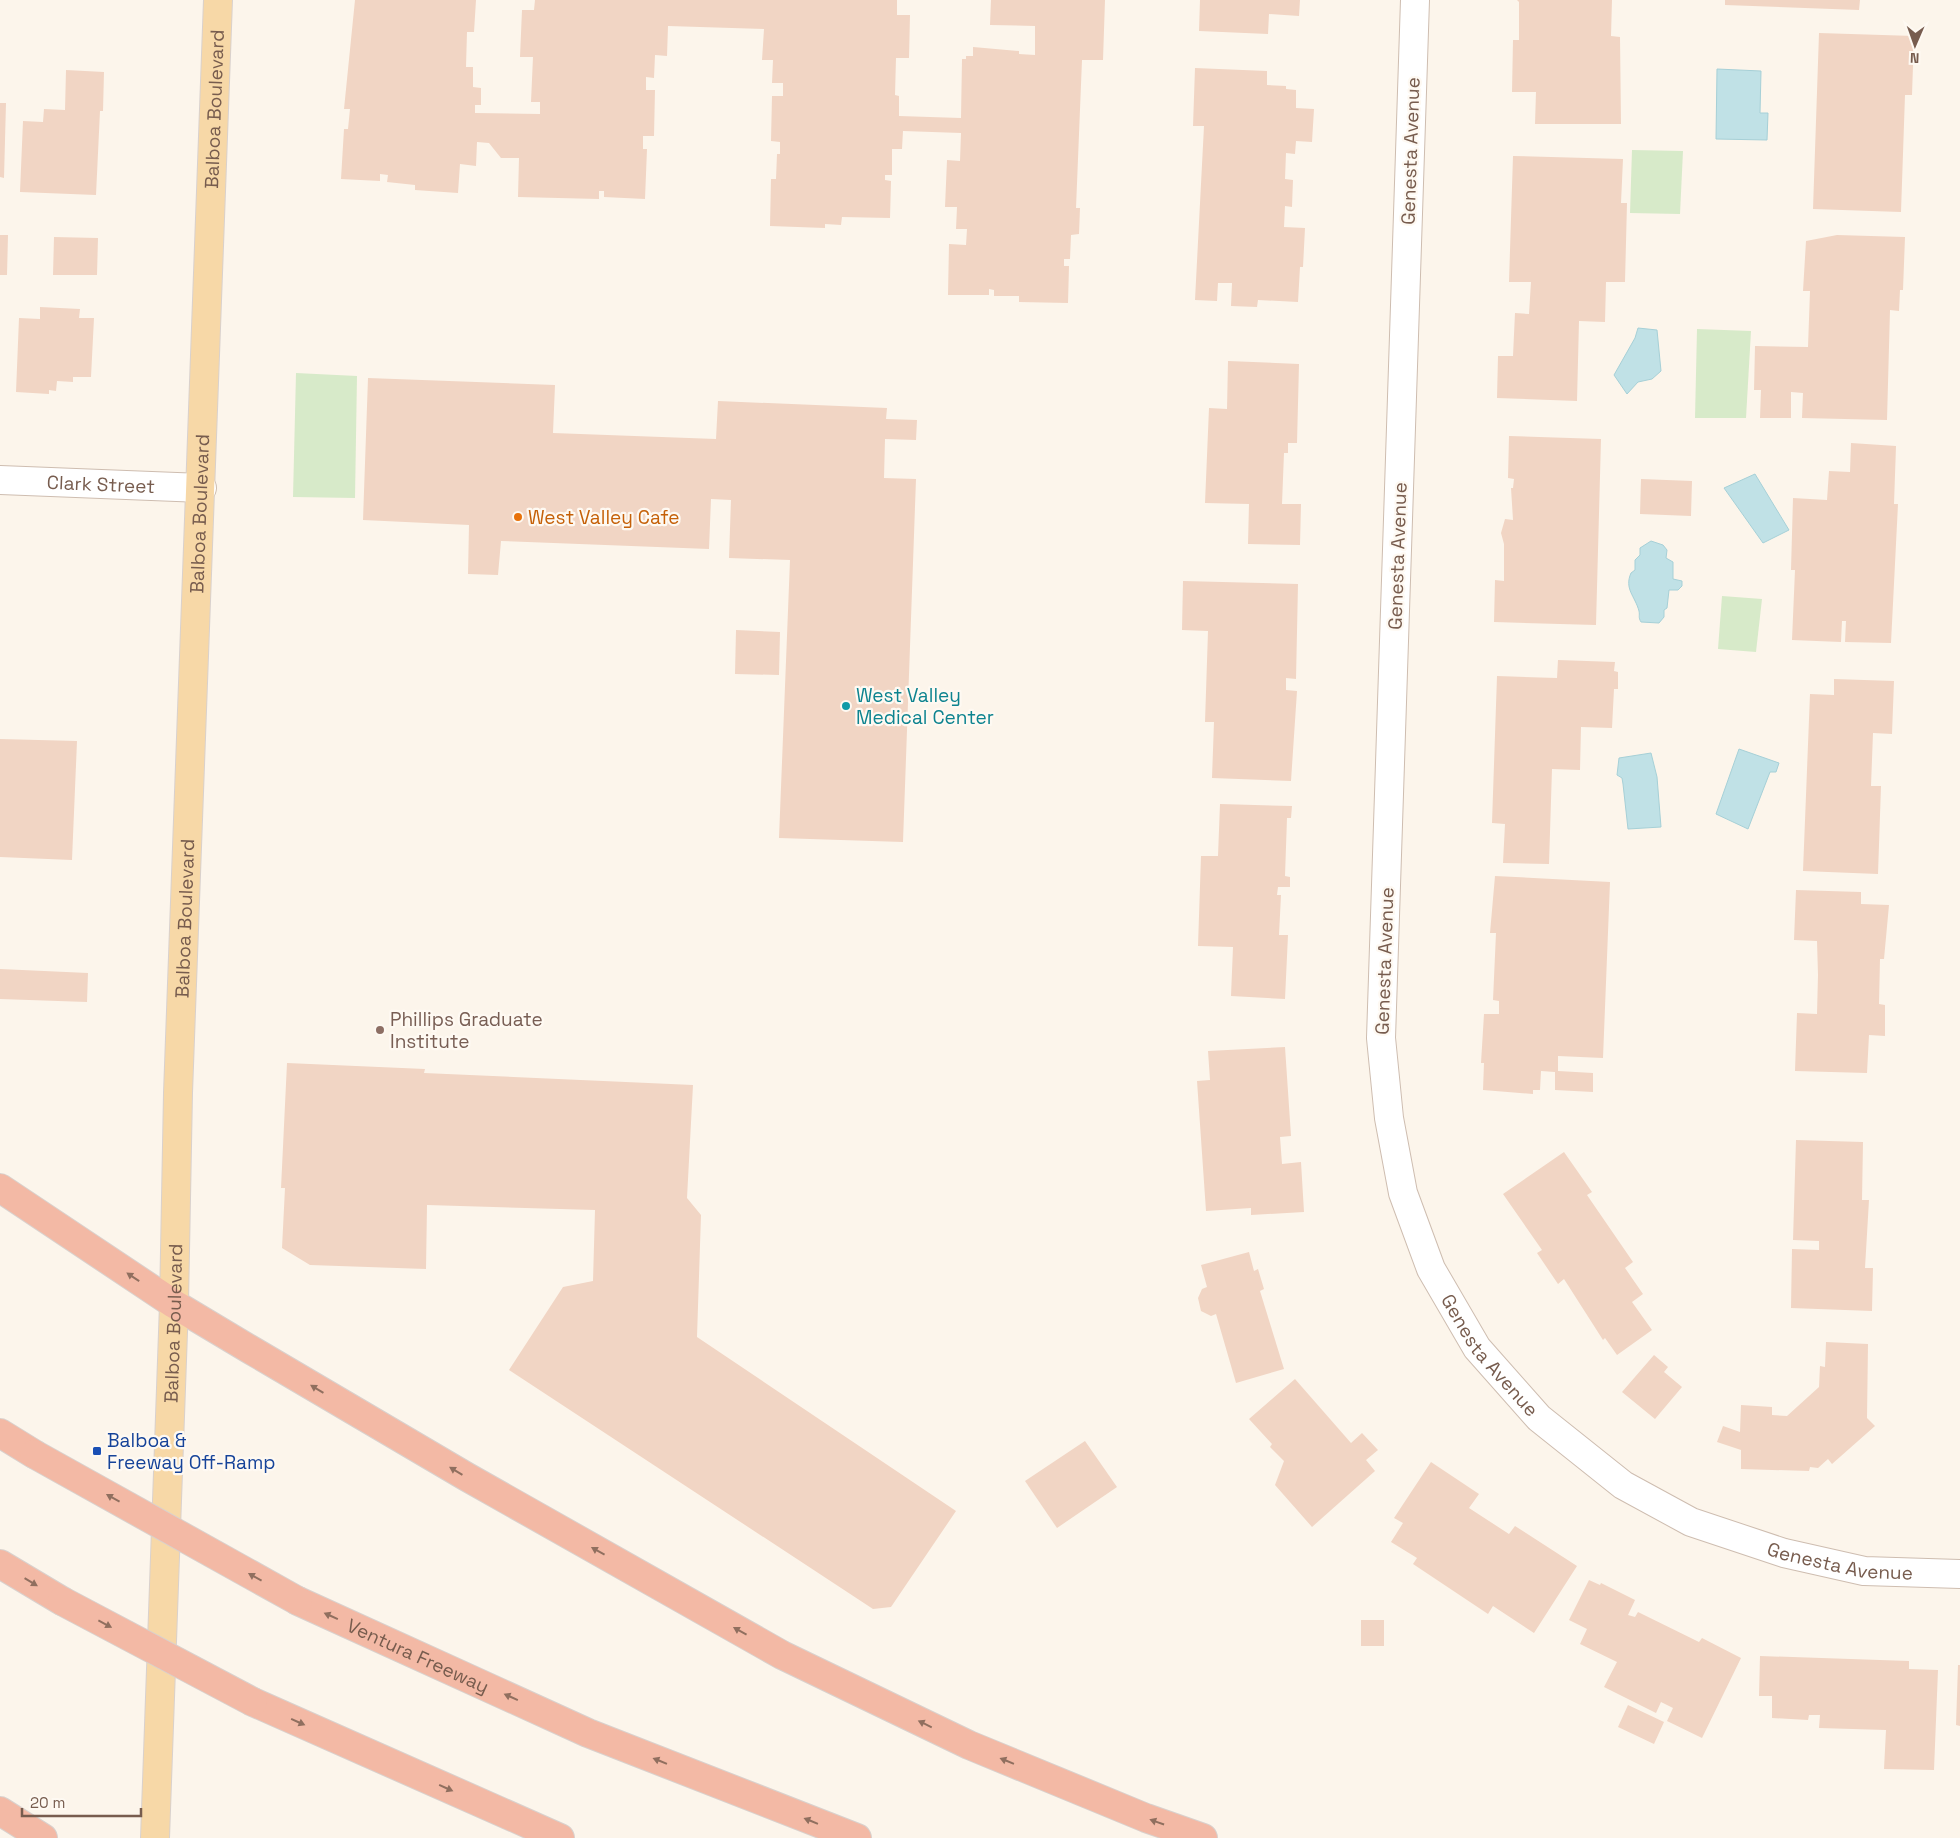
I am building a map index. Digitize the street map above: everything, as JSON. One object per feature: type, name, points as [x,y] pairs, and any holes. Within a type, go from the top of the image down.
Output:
[{"type":"highway","points":[[0,1188],[174,1304],[467,1477],[782,1655],[969,1745],[1146,1818],[1203,1838]]},
{"type":"highway","name":"Ventura Freeway","points":[[0,1433],[34,1454],[298,1601],[588,1732],[857,1838]]},
{"type":"highway","points":[[0,1564],[62,1601],[253,1702],[560,1838]]},
{"type":"highway","points":[[0,1811],[43,1838]]},
{"type":"main road","name":"Balboa Boulevard","points":[[156,1838],[174,1304],[178,1093],[202,488],[218,0]]},
{"type":"street","name":"Genesta Avenue","points":[[1415,0],[1381,1038],[1389,1118],[1403,1193],[1431,1269],[1477,1348],[1539,1418],[1623,1485],[1692,1522],[1784,1553],[1864,1570],[1960,1574]]},
{"type":"street","name":"Clark Street","points":[[0,480],[202,488]]},
{"type":"green space","points":[[1632,150],[1683,151],[1680,214],[1630,213]]},
{"type":"green space","points":[[1697,329],[1751,331],[1746,418],[1695,418]]},
{"type":"green space","points":[[296,373],[357,376],[355,498],[293,497]]},
{"type":"green space","points":[[1722,596],[1762,599],[1756,652],[1718,649]]},
{"type":"water","points":[[1717,69],[1761,71],[1760,113],[1768,113],[1767,140],[1716,139]]},
{"type":"water","points":[[1638,328],[1657,330],[1661,371],[1652,379],[1638,382],[1627,394],[1614,375],[1635,338]]},
{"type":"water","points":[[1755,474],[1789,530],[1763,543],[1724,488]]},
{"type":"water","points":[[1651,541],[1663,545],[1667,550],[1666,558],[1673,562],[1673,579],[1682,581],[1682,586],[1678,590],[1669,590],[1667,608],[1664,610],[1664,617],[1659,623],[1641,622],[1639,611],[1629,588],[1629,579],[1631,573],[1635,570],[1635,560],[1640,555],[1640,548]]},
{"type":"water","points":[[1739,749],[1779,763],[1776,772],[1770,772],[1748,829],[1716,814]]},
{"type":"water","points":[[1651,753],[1657,777],[1661,827],[1628,829],[1622,778],[1617,775],[1619,758]]},
{"type":"building","points":[[355,0],[476,0],[474,32],[467,32],[466,67],[473,67],[473,87],[481,88],[481,105],[475,105],[475,113],[540,114],[540,102],[531,102],[533,57],[520,57],[522,10],[534,10],[535,0],[897,0],[897,15],[910,15],[909,58],[896,58],[895,95],[899,96],[899,116],[961,118],[962,59],[966,59],[966,56],[973,56],[973,47],[1019,51],[1019,54],[1035,55],[1035,26],[990,25],[991,0],[1105,0],[1103,60],[1082,60],[1076,208],[1080,208],[1079,234],[1071,235],[1070,259],[1064,259],[1064,266],[1069,266],[1068,303],[1019,302],[1019,296],[994,296],[994,290],[989,289],[989,295],[948,295],[949,244],[966,245],[967,229],[956,229],[957,207],[945,207],[947,160],[960,161],[961,133],[903,131],[902,149],[892,149],[892,175],[885,175],[885,180],[891,181],[890,218],[842,217],[841,225],[825,224],[825,228],[770,226],[771,179],[776,179],[777,154],[780,154],[780,142],[771,141],[772,96],[783,96],[783,83],[772,83],[773,60],[762,60],[764,29],[668,26],[667,56],[655,55],[654,78],[646,77],[646,90],[655,90],[654,136],[643,136],[643,149],[647,149],[645,199],[604,197],[604,191],[599,191],[599,199],[518,197],[519,158],[501,158],[489,143],[477,142],[476,166],[460,164],[458,193],[415,190],[415,185],[387,182],[388,175],[380,174],[380,181],[341,179],[344,129],[348,129],[350,109],[344,109]]},
{"type":"building","points":[[1200,0],[1300,0],[1299,16],[1269,14],[1268,34],[1199,31]]},
{"type":"building","points":[[1517,0],[1612,0],[1611,36],[1620,37],[1621,124],[1535,124],[1536,92],[1512,92],[1513,40],[1519,40],[1519,2]]},
{"type":"building","points":[[1725,0],[1860,0],[1859,10],[1725,5]]},
{"type":"building","points":[[1819,33],[1914,36],[1912,95],[1905,95],[1901,212],[1813,209]]},
{"type":"building","points":[[1195,68],[1267,71],[1267,85],[1286,86],[1286,89],[1296,90],[1296,108],[1314,109],[1312,142],[1296,141],[1295,154],[1286,153],[1285,179],[1293,180],[1292,207],[1285,206],[1284,227],[1305,228],[1303,267],[1300,267],[1298,302],[1258,300],[1257,307],[1231,306],[1232,283],[1218,283],[1217,301],[1195,300],[1204,126],[1193,126]]},
{"type":"building","points":[[66,70],[104,72],[103,111],[100,111],[96,195],[20,192],[23,121],[43,122],[44,109],[65,110]]},
{"type":"building","points":[[0,103],[6,103],[4,178],[0,177]]},
{"type":"building","points":[[1513,156],[1623,159],[1621,203],[1627,203],[1625,282],[1606,282],[1605,322],[1579,321],[1577,401],[1497,398],[1498,356],[1513,356],[1515,313],[1529,314],[1531,282],[1509,282]]},
{"type":"building","points":[[0,235],[8,235],[7,275],[0,275]]},
{"type":"building","points":[[1837,235],[1905,237],[1903,290],[1900,290],[1899,311],[1890,310],[1887,420],[1802,418],[1803,393],[1791,392],[1791,418],[1760,418],[1761,390],[1754,390],[1755,346],[1808,347],[1810,291],[1803,291],[1806,241]]},
{"type":"building","points":[[54,237],[98,238],[97,275],[53,275]]},
{"type":"building","points":[[40,307],[80,309],[79,318],[94,318],[91,377],[73,377],[73,382],[57,381],[56,391],[49,390],[49,394],[16,392],[19,318],[40,319]]},
{"type":"building","points":[[1228,361],[1299,364],[1297,443],[1288,443],[1288,453],[1284,453],[1282,504],[1301,504],[1300,545],[1248,544],[1249,504],[1205,503],[1209,408],[1227,409]]},
{"type":"building","name":"West Valley Medical Center","points":[[368,378],[555,385],[553,433],[716,439],[718,401],[887,408],[886,419],[917,420],[916,440],[885,439],[884,478],[916,479],[903,842],[779,838],[790,560],[729,558],[731,500],[711,499],[709,549],[501,541],[498,575],[468,574],[469,525],[363,520]]},
{"type":"building","points":[[1509,436],[1601,439],[1596,625],[1494,622],[1495,580],[1504,581],[1504,544],[1501,533],[1505,519],[1513,520],[1511,488],[1513,488],[1514,479],[1508,478]]},
{"type":"building","points":[[1851,443],[1896,446],[1894,504],[1898,504],[1891,643],[1845,642],[1846,621],[1842,621],[1841,642],[1792,640],[1795,570],[1791,570],[1793,498],[1827,500],[1829,471],[1850,472]]},
{"type":"building","points":[[1641,479],[1692,481],[1691,516],[1640,514]]},
{"type":"building","points":[[1183,581],[1298,584],[1296,679],[1286,678],[1286,690],[1297,691],[1291,781],[1212,778],[1214,722],[1205,722],[1208,631],[1182,630]]},
{"type":"building","points":[[736,630],[780,632],[779,675],[735,674]]},
{"type":"building","points":[[1558,660],[1615,662],[1614,671],[1618,672],[1618,689],[1614,689],[1612,728],[1581,727],[1580,770],[1552,769],[1549,864],[1503,863],[1505,824],[1492,823],[1497,676],[1557,678]]},
{"type":"building","points":[[1834,679],[1894,681],[1892,734],[1873,733],[1871,786],[1881,786],[1878,874],[1803,871],[1810,694],[1834,695]]},
{"type":"building","points":[[0,739],[77,741],[72,860],[0,857]]},
{"type":"building","points":[[1220,804],[1292,806],[1291,818],[1287,818],[1285,876],[1290,877],[1290,887],[1278,887],[1277,895],[1281,895],[1279,935],[1288,935],[1285,999],[1231,996],[1233,947],[1198,946],[1201,856],[1218,856]]},
{"type":"building","points":[[1495,876],[1610,882],[1603,1058],[1558,1056],[1558,1071],[1593,1073],[1593,1092],[1555,1090],[1555,1072],[1541,1071],[1540,1090],[1533,1090],[1533,1094],[1483,1090],[1484,1063],[1481,1063],[1484,1014],[1499,1014],[1499,1001],[1493,1000],[1496,933],[1490,933]]},
{"type":"building","points":[[1796,890],[1861,892],[1861,904],[1889,905],[1884,959],[1880,959],[1879,1004],[1885,1005],[1885,1036],[1869,1035],[1867,1073],[1795,1071],[1797,1013],[1817,1014],[1818,975],[1817,941],[1794,940]]},
{"type":"building","points":[[0,969],[88,973],[87,1002],[0,999]]},
{"type":"building","points":[[1285,1047],[1291,1136],[1280,1137],[1282,1164],[1301,1162],[1304,1212],[1251,1215],[1251,1208],[1206,1211],[1197,1081],[1210,1080],[1208,1051]]},
{"type":"building","points":[[287,1063],[425,1069],[424,1073],[693,1085],[687,1198],[701,1215],[697,1337],[956,1511],[891,1607],[873,1609],[509,1370],[563,1287],[593,1281],[595,1210],[427,1205],[426,1269],[310,1265],[282,1248],[285,1188],[281,1188]]},
{"type":"building","points":[[1796,1140],[1863,1142],[1862,1200],[1869,1200],[1865,1268],[1873,1268],[1872,1311],[1791,1308],[1792,1249],[1819,1250],[1819,1241],[1793,1240]]},
{"type":"building","points":[[1564,1152],[1592,1192],[1587,1195],[1633,1262],[1625,1268],[1643,1294],[1632,1302],[1652,1330],[1617,1355],[1605,1338],[1603,1340],[1564,1279],[1558,1284],[1537,1253],[1542,1250],[1503,1194]]},
{"type":"building","points":[[1249,1252],[1254,1271],[1258,1269],[1264,1289],[1260,1291],[1284,1369],[1236,1383],[1216,1314],[1211,1316],[1201,1311],[1198,1298],[1202,1289],[1207,1287],[1201,1265]]},
{"type":"building","points":[[1826,1342],[1868,1344],[1867,1418],[1875,1426],[1832,1464],[1828,1459],[1818,1468],[1810,1467],[1809,1471],[1741,1469],[1741,1450],[1717,1442],[1723,1426],[1740,1432],[1741,1405],[1772,1407],[1772,1415],[1787,1416],[1819,1387],[1820,1366],[1825,1367]]},
{"type":"building","points":[[1654,1355],[1668,1367],[1664,1372],[1682,1387],[1655,1419],[1622,1392]]},
{"type":"building","points":[[1295,1379],[1351,1443],[1362,1433],[1378,1450],[1366,1460],[1375,1471],[1312,1527],[1275,1485],[1284,1461],[1270,1447],[1272,1444],[1249,1419]]},
{"type":"building","points":[[1085,1441],[1117,1487],[1057,1528],[1025,1481]]},
{"type":"building","points":[[1431,1462],[1479,1494],[1469,1508],[1509,1534],[1515,1526],[1577,1566],[1534,1633],[1493,1606],[1488,1614],[1413,1564],[1417,1558],[1391,1542],[1403,1523],[1394,1518]]},
{"type":"building","points":[[1589,1580],[1600,1585],[1601,1583],[1635,1600],[1628,1615],[1635,1617],[1638,1612],[1699,1642],[1702,1638],[1741,1658],[1702,1738],[1667,1721],[1673,1708],[1661,1702],[1656,1713],[1604,1687],[1617,1662],[1580,1644],[1587,1629],[1569,1620]]},
{"type":"building","points":[[1361,1620],[1384,1620],[1384,1646],[1361,1646]]},
{"type":"building","points":[[1760,1656],[1909,1661],[1909,1669],[1938,1670],[1934,1770],[1884,1769],[1886,1730],[1819,1728],[1820,1715],[1809,1715],[1808,1720],[1772,1718],[1772,1696],[1759,1696]]},
{"type":"building","points":[[1958,1665],[1960,1665],[1960,1726],[1956,1725]]},
{"type":"building","points":[[1628,1705],[1664,1722],[1654,1744],[1618,1727]]},
{"type":"place","name":"West Valley Cafe","points":[[518,517]]},
{"type":"place","name":"West Valley Medical Center","points":[[846,706]]},
{"type":"place","name":"Phillips Graduate Institute","points":[[380,1030]]},
{"type":"place","name":"Balboa & Freeway Off-Ramp","points":[[97,1451]]}]
